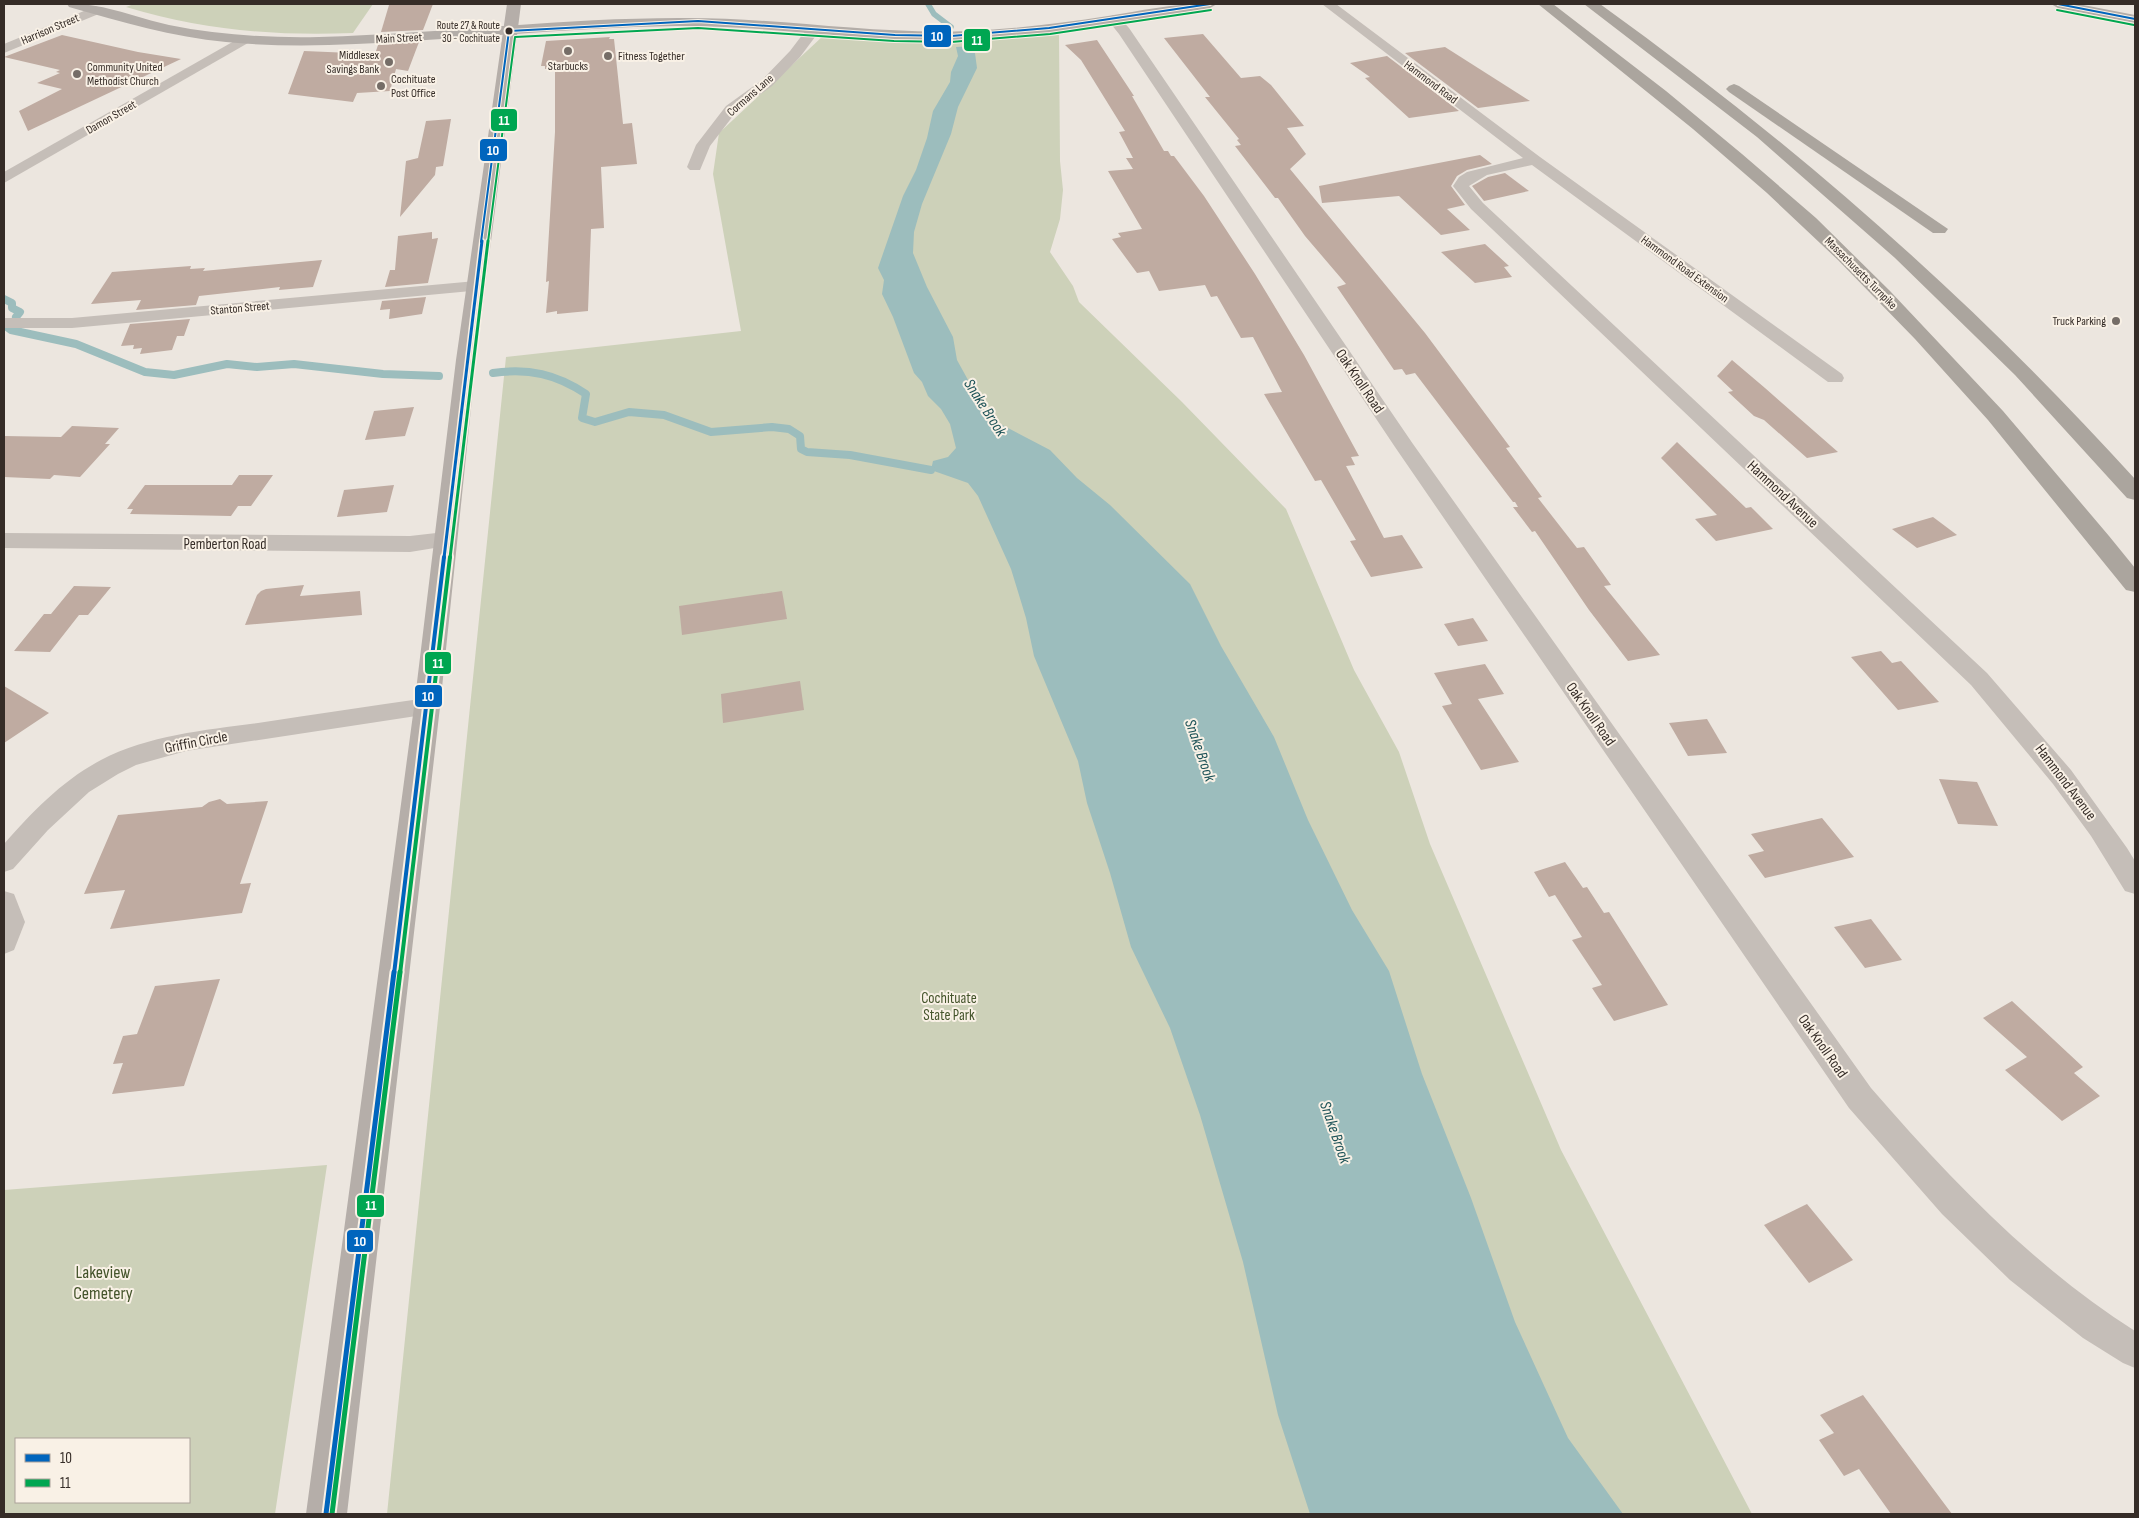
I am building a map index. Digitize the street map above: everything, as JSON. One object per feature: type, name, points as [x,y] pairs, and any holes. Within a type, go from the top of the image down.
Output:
[{"type":"highway","name":"Massachusetts Turnpike","points":[[1545,4],[1696,122],[1844,255],[1926,340],[2016,439],[2135,584]]},
{"type":"highway","points":[[1591,4],[1743,118],[1856,213],[1984,333],[2135,493]]},
{"type":"highway","points":[[1609,4],[1697,62]]},
{"type":"highway","points":[[1721,80],[1939,229]]},
{"type":"main road","name":"Main Street","points":[[74,4],[174,30],[243,40],[328,41],[678,22],[734,23],[899,35],[967,35],[1027,30],[1114,19],[1210,4]]},
{"type":"main road","points":[[326,1514],[427,707],[476,286],[514,4]]},
{"type":"main road","points":[[2058,4],[2135,19]]},
{"type":"street","name":"Hammond Road","points":[[1328,4],[1535,160]]},
{"type":"street","name":"Harrison Street","points":[[4,49],[96,10]]},
{"type":"street","name":"Oak Knoll Road","points":[[1114,19],[1124,31],[1405,447],[1860,1098],[1923,1171],[1971,1220],[2068,1304],[2135,1351]]},
{"type":"street","name":"Cormans Lane","points":[[695,167],[703,145],[731,109],[767,84],[795,54],[814,28]]},
{"type":"street","name":"Damon Street","points":[[4,178],[243,40]]},
{"type":"street","name":"Hammond Road Extension","points":[[1535,160],[1835,378]]},
{"type":"street","name":"Hammond Avenue","points":[[1535,160],[1475,172],[1464,178],[1462,190],[1979,679],[2017,720],[2071,786],[2135,883]]},
{"type":"street","name":"Stanton Street","points":[[4,323],[72,323],[476,286]]},
{"type":"street","name":"Pemberton Road","points":[[4,541],[93,544],[410,544],[445,540]]},
{"type":"street","name":"Griffin Circle","points":[[4,862],[30,830],[68,797],[109,767],[150,751],[186,742],[427,707]]},
{"type":"street","points":[[4,902],[10,914],[12,928],[4,942]]},
{"type":"green space","points":[[134,4],[373,4],[353,33],[323,34],[238,30],[211,26],[126,7]]},
{"type":"green space","name":"Cochituate State Park","points":[[1059,35],[1060,161],[1063,190],[1060,219],[1050,252],[1073,286],[1079,302],[1182,402],[1286,509],[1354,670],[1399,752],[1430,844],[1561,1150],[1752,1514],[387,1514],[506,357],[741,331],[713,174],[719,133],[823,36],[958,42]]},
{"type":"green space","name":"Lakeview Cemetery","points":[[327,1165],[275,1514],[4,1514],[4,1190]]},
{"type":"water","points":[[974,46],[977,68],[958,107],[951,134],[922,204],[914,232],[913,253],[927,287],[953,337],[957,360],[989,418],[1050,450],[1077,478],[1110,505],[1190,584],[1221,646],[1274,737],[1308,820],[1352,910],[1389,971],[1422,1074],[1471,1198],[1515,1322],[1568,1438],[1623,1514],[1310,1514],[1278,1415],[1243,1262],[1200,1115],[1170,1028],[1131,947],[1110,873],[1087,803],[1078,761],[1034,656],[1026,618],[1011,569],[978,496],[968,483],[931,470],[933,461],[948,457],[956,448],[950,424],[941,409],[928,396],[922,382],[914,373],[893,317],[882,294],[884,280],[878,268],[903,196],[916,170],[927,138],[933,111],[950,82],[951,72],[958,56],[956,47]]},
{"type":"building","points":[[433,4],[423,30],[381,32],[389,5]]},
{"type":"building","points":[[1203,34],[1241,78],[1260,76],[1271,85],[1304,126],[1287,128],[1306,154],[1290,169],[1425,333],[1510,447],[1506,448],[1542,497],[1538,498],[1577,548],[1584,547],[1611,585],[1604,586],[1660,655],[1628,661],[1589,610],[1535,531],[1532,532],[1513,507],[1518,507],[1515,502],[1513,502],[1415,373],[1406,375],[1402,369],[1394,370],[1337,287],[1346,284],[1305,236],[1278,198],[1275,198],[1235,146],[1241,145],[1237,140],[1239,139],[1205,97],[1210,97],[1164,38]]},
{"type":"building","points":[[62,35],[138,52],[181,59],[28,131],[19,111],[62,89],[37,83],[60,73],[56,72],[60,70],[4,57]]},
{"type":"building","points":[[610,37],[609,39],[614,39],[623,124],[632,123],[637,164],[601,167],[604,228],[591,229],[588,311],[557,314],[557,311],[546,313],[549,281],[546,282],[555,132],[555,68],[545,69],[545,66],[541,66],[546,41]]},
{"type":"building","points":[[1097,40],[1134,96],[1132,96],[1164,151],[1168,151],[1171,156],[1174,156],[1204,196],[1255,274],[1304,355],[1359,456],[1351,457],[1355,465],[1346,466],[1384,538],[1402,535],[1423,568],[1371,577],[1350,541],[1356,540],[1321,480],[1315,481],[1264,394],[1282,392],[1253,337],[1241,338],[1217,296],[1211,297],[1205,285],[1159,291],[1149,271],[1137,273],[1112,239],[1121,237],[1118,233],[1142,229],[1108,171],[1133,169],[1126,158],[1133,158],[1119,132],[1125,131],[1081,60],[1065,45]]},
{"type":"building","points":[[419,42],[408,71],[396,69],[390,91],[357,93],[353,102],[288,94],[304,51],[375,54],[378,45]]},
{"type":"building","points":[[1445,47],[1530,101],[1478,108],[1405,53]]},
{"type":"building","points":[[1387,56],[1459,111],[1409,118],[1365,78],[1370,77],[1350,63]]},
{"type":"building","points":[[451,119],[443,166],[436,167],[435,175],[400,217],[406,161],[418,158],[426,121]]},
{"type":"building","points":[[1480,155],[1492,164],[1467,170],[1457,176],[1451,186],[1465,205],[1447,209],[1470,230],[1441,235],[1399,196],[1322,203],[1319,186]]},
{"type":"building","points":[[1505,173],[1529,191],[1484,201],[1472,186],[1488,177]]},
{"type":"building","points":[[432,232],[432,239],[438,238],[428,283],[385,287],[390,270],[395,270],[398,236]]},
{"type":"building","points":[[1485,244],[1509,266],[1504,267],[1512,277],[1475,283],[1441,252]]},
{"type":"building","points":[[322,260],[313,287],[279,290],[280,287],[199,296],[196,305],[136,310],[141,300],[91,304],[112,272],[191,266],[190,269],[205,268],[203,271]]},
{"type":"building","points":[[426,297],[422,314],[389,319],[390,309],[380,310],[382,301]]},
{"type":"building","points":[[190,319],[184,336],[177,336],[172,350],[140,354],[142,348],[133,349],[134,345],[121,346],[130,324]]},
{"type":"building","points":[[1732,360],[1838,452],[1807,458],[1764,420],[1754,416],[1728,392],[1733,391],[1717,376]]},
{"type":"building","points":[[414,407],[405,436],[365,440],[374,411]]},
{"type":"building","points":[[72,426],[119,428],[105,444],[110,444],[80,477],[54,475],[50,479],[4,477],[4,436],[61,437]]},
{"type":"building","points":[[1677,442],[1746,508],[1751,507],[1773,529],[1716,541],[1695,519],[1717,515],[1661,458]]},
{"type":"building","points":[[239,475],[273,475],[251,506],[238,506],[231,516],[130,514],[133,509],[127,509],[145,485],[232,485]]},
{"type":"building","points":[[394,485],[387,512],[337,517],[344,490]]},
{"type":"building","points":[[1933,517],[1957,535],[1917,548],[1892,529]]},
{"type":"building","points":[[304,585],[300,596],[360,591],[362,615],[245,625],[257,595],[261,591]]},
{"type":"building","points":[[74,586],[111,587],[88,615],[79,615],[50,652],[14,651],[44,614],[51,614]]},
{"type":"building","points":[[782,591],[787,619],[682,635],[679,606]]},
{"type":"building","points":[[1473,618],[1488,641],[1458,646],[1444,624]]},
{"type":"building","points":[[1881,651],[1892,663],[1901,661],[1939,702],[1898,710],[1851,657]]},
{"type":"building","points":[[1485,664],[1504,694],[1478,699],[1519,762],[1481,770],[1442,706],[1452,704],[1434,673]]},
{"type":"building","points":[[800,681],[804,710],[723,723],[721,694]]},
{"type":"building","points":[[4,686],[49,713],[4,743]]},
{"type":"building","points":[[1707,719],[1727,753],[1688,756],[1669,723]]},
{"type":"building","points":[[1939,779],[1977,782],[1998,826],[1958,824]]},
{"type":"building","points":[[220,799],[227,804],[268,801],[240,884],[251,883],[242,913],[110,929],[125,890],[84,894],[118,815],[202,807],[209,802]]},
{"type":"building","points":[[1822,818],[1854,857],[1765,878],[1748,855],[1764,851],[1751,834]]},
{"type":"building","points":[[1565,862],[1583,888],[1587,887],[1604,913],[1609,912],[1668,1005],[1614,1021],[1592,988],[1602,985],[1572,940],[1582,937],[1555,895],[1549,897],[1534,872]]},
{"type":"building","points":[[1871,919],[1902,960],[1865,968],[1834,927]]},
{"type":"building","points":[[220,979],[184,1086],[112,1094],[123,1063],[113,1064],[123,1036],[137,1034],[155,986]]},
{"type":"building","points":[[2012,1001],[2083,1067],[2074,1073],[2100,1096],[2062,1121],[2005,1070],[2027,1057],[1983,1018]]},
{"type":"building","points":[[1807,1204],[1853,1260],[1809,1283],[1764,1225]]},
{"type":"building","points":[[1863,1395],[1952,1514],[1891,1514],[1859,1469],[1844,1476],[1819,1440],[1834,1433],[1820,1415]]},
{"type":"waterway","name":"Snake Brook","points":[[928,4],[934,14],[951,27]]},
{"type":"waterway","points":[[4,299],[12,303],[12,308],[20,312],[16,317]]},
{"type":"waterway","points":[[7,327],[11,330],[76,344],[145,372],[174,375],[227,364],[257,367],[294,364],[383,374],[439,376]]},
{"type":"waterway","points":[[493,373],[518,371],[542,374],[575,387],[586,394],[582,418],[595,422],[629,412],[664,415],[711,432],[772,427],[789,429],[800,436],[801,449],[807,452],[850,455],[931,470]]},
{"type":"transit line","name":"10","points":[[326,1514],[427,707],[466,360],[509,31],[698,21],[895,35],[951,36],[1049,28],[1210,4]]},
{"type":"transit line","name":"10","points":[[2058,4],[2135,19]]},
{"type":"transit line","name":"11","points":[[332,1514],[433,708],[472,361],[515,37],[698,28],[894,41],[951,42],[1050,34],[1211,10]]},
{"type":"transit line","name":"11","points":[[2057,10],[2134,25]]},
{"type":"place","name":"Route 27 & Route 30 - Cochituate","points":[[509,31]]},
{"type":"place","name":"Starbucks","points":[[568,51]]},
{"type":"place","name":"Fitness Together","points":[[608,56]]},
{"type":"place","name":"Middlesex Savings Bank","points":[[389,62]]},
{"type":"place","name":"Community United Methodist Church","points":[[77,74]]},
{"type":"place","name":"Cochituate Post Office","points":[[381,86]]},
{"type":"place","name":"Truck Parking","points":[[2116,321]]}]
